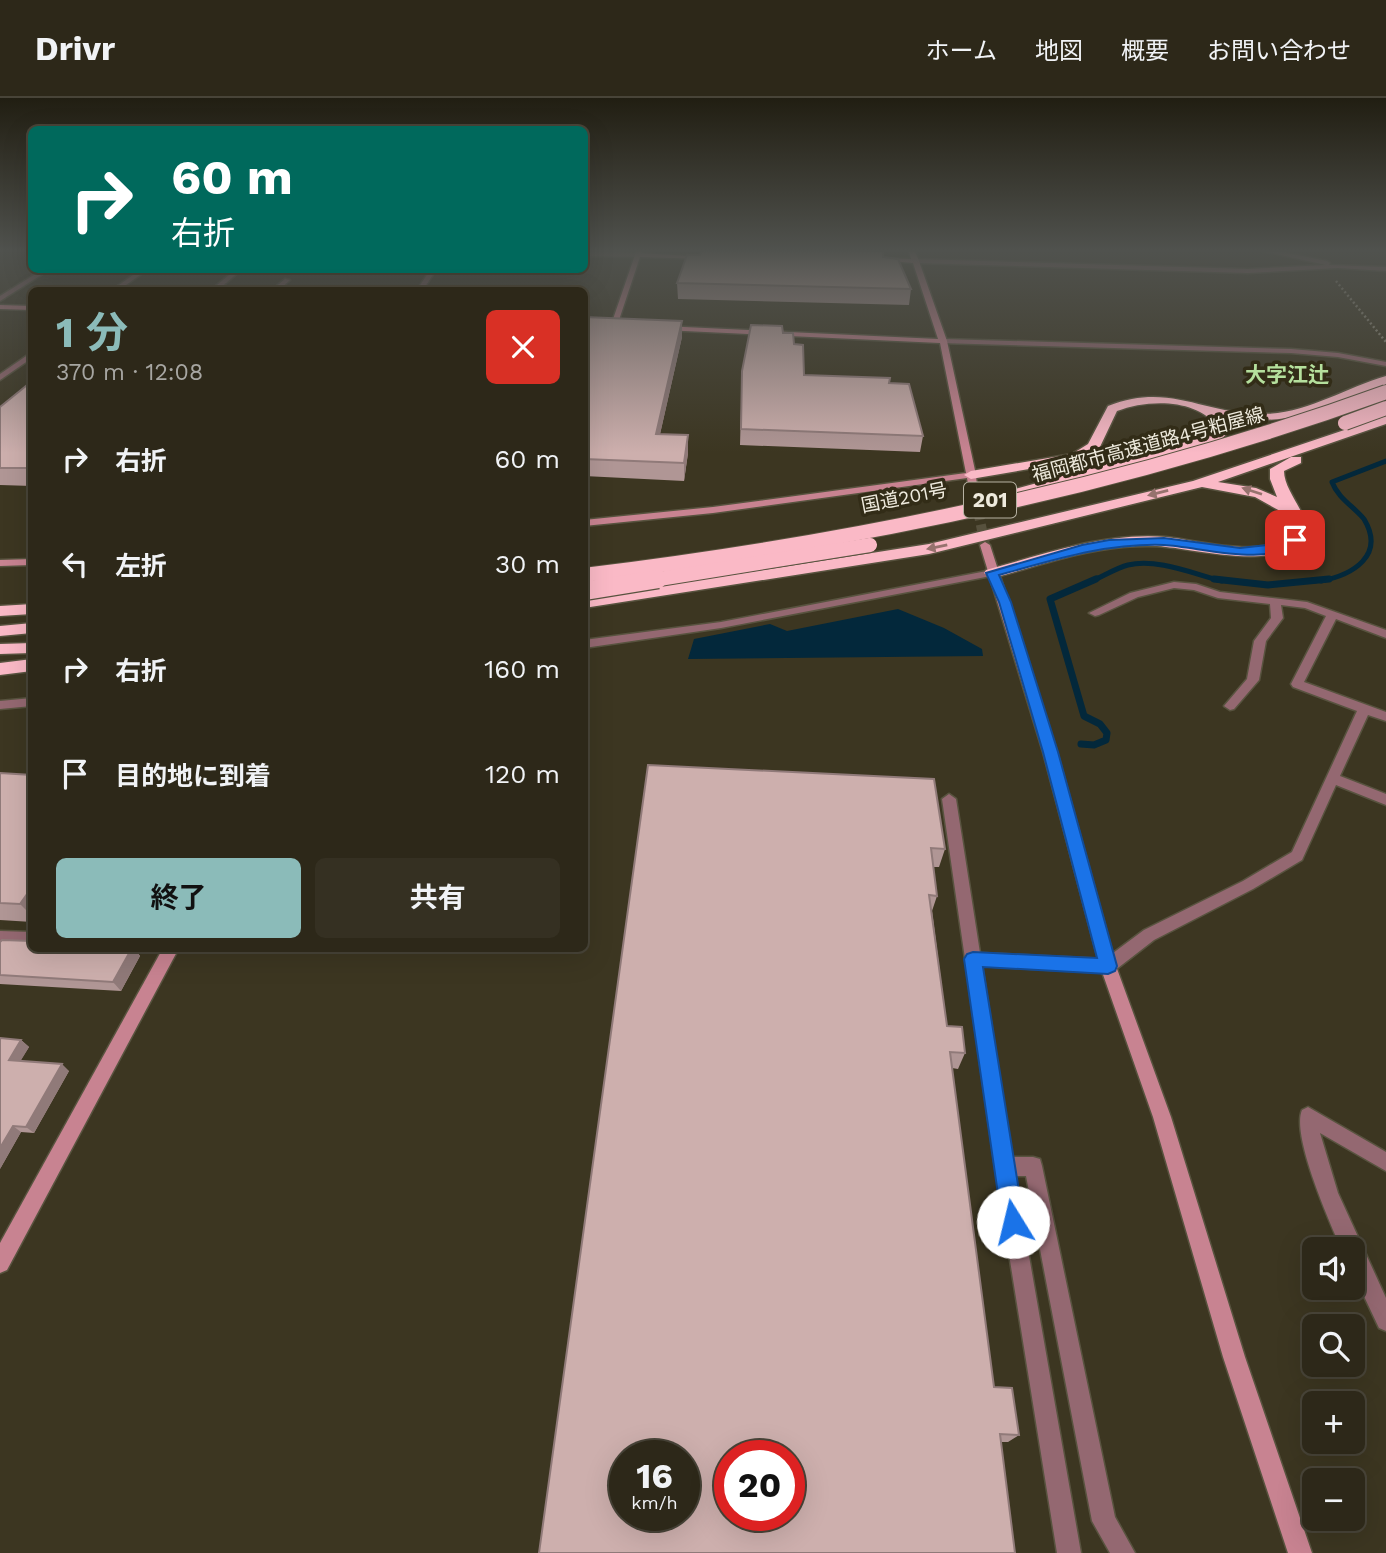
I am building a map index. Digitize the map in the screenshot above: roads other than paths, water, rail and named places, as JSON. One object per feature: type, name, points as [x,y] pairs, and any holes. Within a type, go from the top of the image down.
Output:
[{"type":"highway","points":[[971,475],[1076,457],[1094,446],[1112,409],[1121,404],[1158,399],[1239,415],[1282,416],[1386,380]]},
{"type":"highway","name":"国道201号","points":[[588,572],[922,516],[1189,452],[1355,402],[1386,390]]},
{"type":"highway","name":"福岡都市高速道路4号粕屋線","points":[[588,573],[682,562],[854,533],[1069,488],[1258,437],[1386,390]]},
{"type":"highway","points":[[998,498],[1190,446],[1213,439],[1225,429],[1217,417],[1184,402]]},
{"type":"highway","name":"福岡都市高速道路4号粕屋線","points":[[588,590],[863,547],[1007,516],[1176,475],[1286,443],[1386,408]]},
{"type":"highway","points":[[992,573],[1086,547],[1135,541],[1240,551],[1280,547],[1295,540],[1299,531],[1298,519],[1276,486],[1277,469],[1386,422]]},
{"type":"highway","name":"201","points":[[588,602],[929,549],[1198,484],[1386,422]]},
{"type":"highway","points":[[1198,484],[1244,488],[1259,493],[1274,500],[1298,519]]},
{"type":"highway","points":[[0,611],[28,609]]},
{"type":"highway","points":[[0,628],[28,626]]},
{"type":"highway","points":[[0,649],[28,648]]},
{"type":"highway","points":[[0,661],[28,659]]},
{"type":"highway","points":[[0,669],[28,666]]},
{"type":"street","points":[[613,326],[616,317]]},
{"type":"street","points":[[935,317],[943,341],[975,496]]},
{"type":"street","points":[[604,326],[627,327]]},
{"type":"street","points":[[654,328],[943,341],[1291,351],[1338,355],[1386,364]]},
{"type":"street","points":[[0,378],[28,357]]},
{"type":"street","points":[[588,523],[713,510],[971,475]]},
{"type":"street","points":[[985,545],[1050,752],[1108,966],[1162,1117],[1234,1357],[1300,1553]]},
{"type":"street","points":[[0,563],[28,562]]},
{"type":"street","points":[[588,643],[721,625],[992,573]]},
{"type":"street","points":[[1095,613],[1134,595],[1174,585],[1196,587],[1218,595],[1307,605],[1386,634]]},
{"type":"street","points":[[1230,706],[1253,680],[1261,641],[1277,618],[1275,601]]},
{"type":"street","points":[[1332,616],[1297,684],[1386,717]]},
{"type":"street","points":[[0,705],[28,702]]},
{"type":"street","points":[[973,959],[1108,966],[1149,935],[1248,885],[1297,856],[1364,709]]},
{"type":"street","points":[[1334,778],[1386,800]]},
{"type":"street","points":[[948,799],[1004,1167],[1069,1553]]},
{"type":"street","points":[[0,937],[28,939]]},
{"type":"street","points":[[0,1263],[169,952]]},
{"type":"street","points":[[1386,1162],[1308,1116],[1310,1133],[1337,1215],[1386,1321]]},
{"type":"street","points":[[1004,1167],[1033,1166],[1104,1521],[1123,1553]]},
{"type":"water","points":[[898,609],[944,628],[982,649],[983,656],[688,659],[694,639],[770,624],[787,631]]},
{"type":"waterway","points":[[1329,579],[1354,569],[1368,553],[1371,543],[1370,532],[1364,519],[1342,497],[1332,482],[1386,461]]},
{"type":"waterway","points":[[1092,581],[1124,566],[1139,563],[1175,568],[1215,579]]},
{"type":"waterway","points":[[1081,744],[1094,745],[1106,740],[1107,733],[1100,724],[1084,716],[1050,599],[1096,579]]},
{"type":"waterway","points":[[1215,579],[1268,585],[1329,579]]},
{"type":"waterway","points":[[1215,579],[1222,581]]},
{"type":"waterway","points":[[1321,581],[1329,579]]},
{"type":"tunnel","points":[[975,496],[985,545]]},
{"type":"district","name":"大字江辻","points":[[1287,375]]}]
